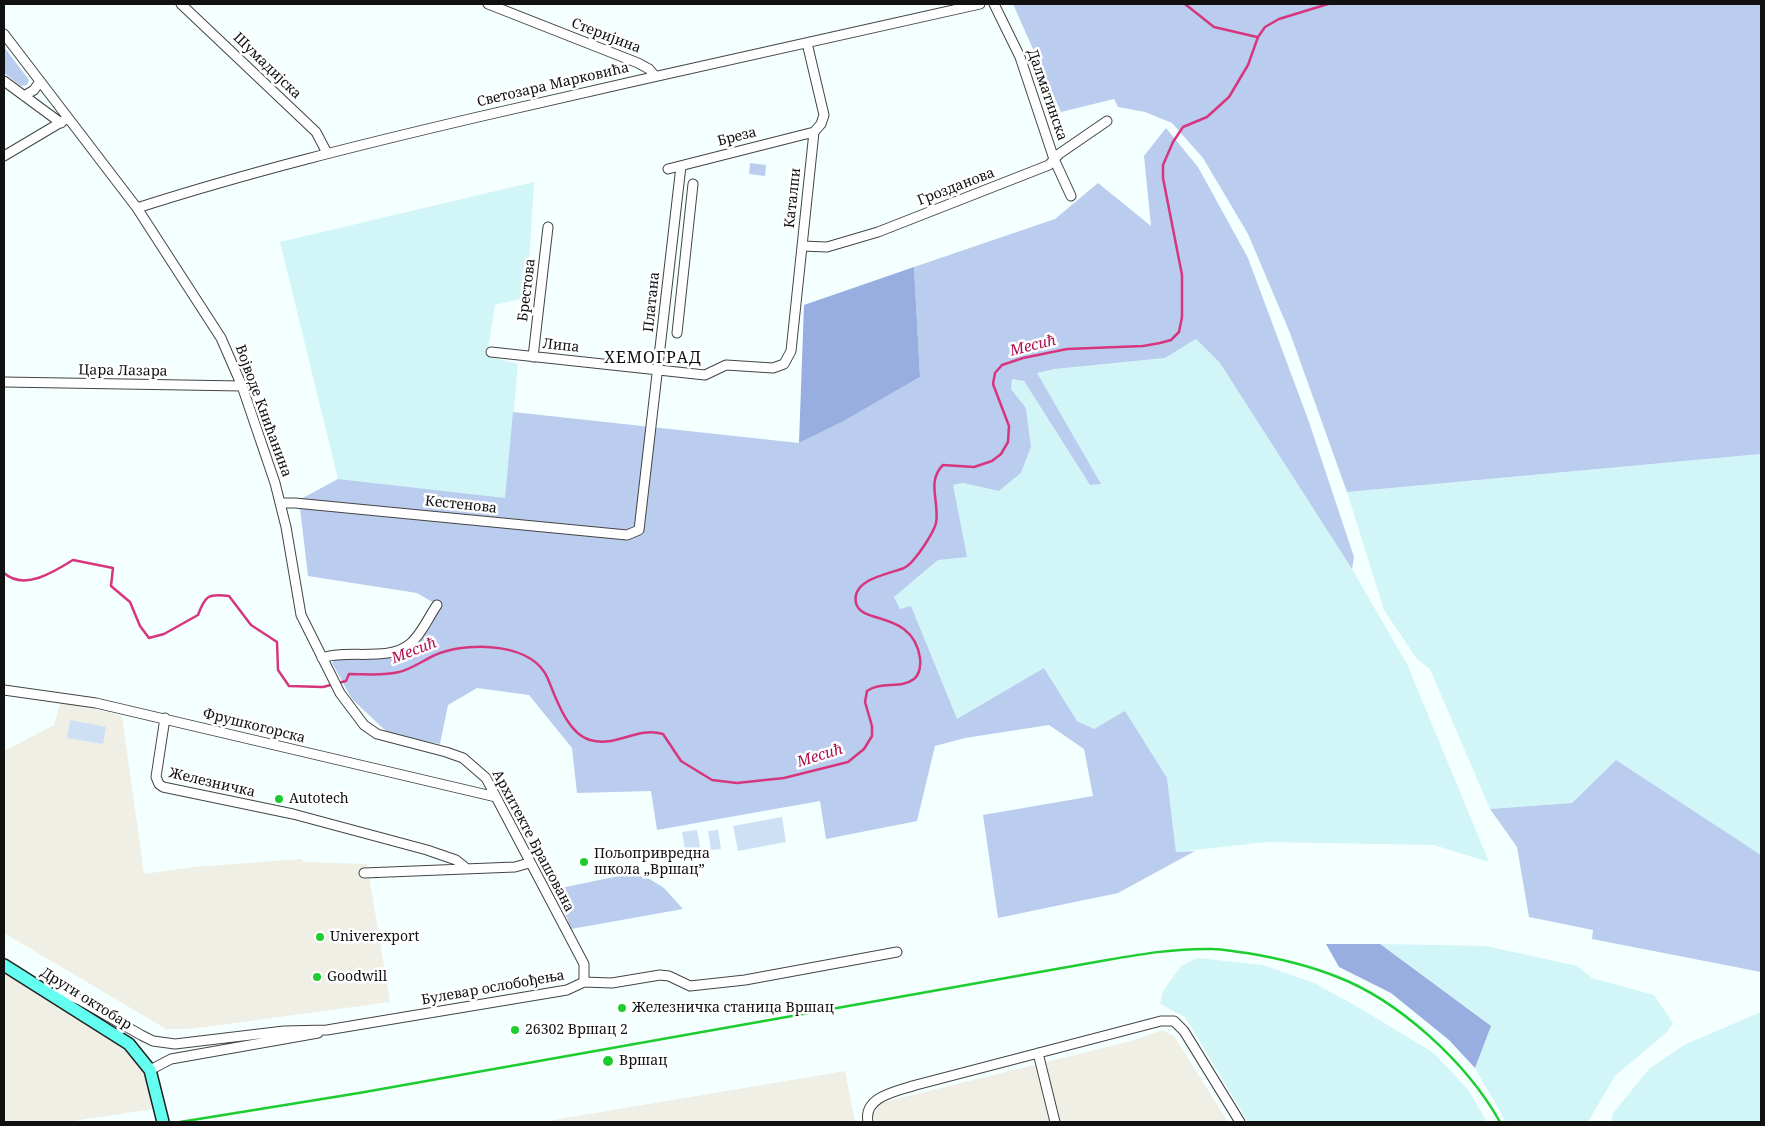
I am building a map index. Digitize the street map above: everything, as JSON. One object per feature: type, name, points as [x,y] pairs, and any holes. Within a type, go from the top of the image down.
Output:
[{"type":"main road","name":"Други октобар","points":[[4,965],[129,1044],[150,1070],[163,1122]]},
{"type":"street","name":"Шумадијска","points":[[181,4],[316,132],[327,153]]},
{"type":"street","name":"Стеријина","points":[[488,4],[638,63],[649,69],[654,76]]},
{"type":"street","name":"Светозара Марковића","points":[[137,208],[214,183],[327,153],[654,76],[980,4]]},
{"type":"street","name":"Далматинска","points":[[994,4],[1020,57],[1054,159],[1071,196]]},
{"type":"street","name":"Војводе Книћанина","points":[[4,34],[40,81],[65,120],[137,208],[221,338],[242,386],[280,503],[290,543],[301,614],[333,679]]},
{"type":"street","name":"Каталпи","points":[[788,361],[792,351],[814,132],[824,120],[824,107],[807,43]]},
{"type":"street","name":"Војводе Книћанина","points":[[4,81],[24,96],[65,120]]},
{"type":"street","points":[[24,96],[34,90],[40,81]]},
{"type":"street","points":[[4,156],[65,120]]},
{"type":"street","name":"Грозданова","points":[[802,246],[827,247],[878,232],[1022,176],[1049,164],[1107,121]]},
{"type":"street","name":"Бреза","points":[[668,169],[814,132]]},
{"type":"street","name":"Платана","points":[[639,530],[681,166]]},
{"type":"street","points":[[677,333],[693,184]]},
{"type":"street","name":"Брестова","points":[[533,356],[548,227]]},
{"type":"street","points":[[673,231],[688,232]]},
{"type":"street","name":"Липа","points":[[491,352],[708,375],[726,365],[773,368],[788,361]]},
{"type":"street","name":"Цара Лазара","points":[[4,382],[242,386]]},
{"type":"street","name":"Кестенова","points":[[280,503],[627,535],[639,530]]},
{"type":"street","points":[[322,658],[342,653],[364,655],[399,650],[413,641],[437,605]]},
{"type":"street","name":"Архитекте Брашована","points":[[333,679],[340,693],[364,725],[377,734],[464,758],[486,778],[529,863],[584,964],[584,982]]},
{"type":"street","name":"Фрушкогорска","points":[[4,690],[96,703],[166,718],[496,797]]},
{"type":"street","name":"Железничка","points":[[166,718],[156,777],[158,784],[163,787],[293,814],[427,850],[456,860],[466,868]]},
{"type":"street","points":[[364,874],[515,867],[529,863]]},
{"type":"street","name":"Булевар ослобођења","points":[[150,1070],[171,1059],[277,1042],[327,1030],[567,990],[584,982],[612,983],[660,975],[669,976],[690,986],[745,980],[897,952]]},
{"type":"street","name":"Булевар ослобођења","points":[[49,993],[66,994],[80,1000],[141,1035],[164,1043],[186,1043],[268,1032],[327,1030]]},
{"type":"street","points":[[868,1122],[869,1108],[879,1097],[1161,1021],[1174,1021],[1184,1031],[1238,1122]]},
{"type":"street","name":"Булевар ослобођења","points":[[277,1042],[298,1030]]},
{"type":"street","points":[[268,1032],[277,1042]]},
{"type":"street","points":[[1038,1053],[1055,1122]]},
{"type":"shaded area","points":[[1013,4],[1761,4],[1761,454],[1347,492],[1290,333],[1248,234],[1203,158],[1172,123],[1145,112],[1118,107],[1114,99],[1061,112]]},
{"type":"shaded area","points":[[4,47],[29,80],[27,85],[21,86],[4,73]]},
{"type":"shaded area","points":[[1166,128],[1198,167],[1248,258],[1309,422],[1354,557],[1352,569],[1220,363],[1196,339],[1165,358],[1055,369],[1037,373],[1101,484],[1090,485],[1024,381],[1012,379],[1011,389],[1026,408],[1031,447],[1021,473],[999,491],[963,483],[953,485],[967,557],[938,560],[894,597],[900,609],[911,606],[957,719],[1044,668],[1077,721],[1094,729],[1125,711],[1167,778],[1176,852],[1195,851],[1118,893],[998,918],[983,815],[1093,796],[1084,749],[1049,725],[965,738],[935,746],[917,821],[826,839],[820,801],[657,830],[651,791],[577,793],[572,748],[529,695],[477,688],[448,705],[440,744],[389,734],[352,699],[332,663],[339,656],[390,656],[410,651],[441,607],[417,593],[308,576],[299,500],[338,479],[505,498],[513,412],[799,443],[844,421],[920,377],[914,267],[1055,219],[1098,183],[1151,226],[1144,156]]},
{"type":"shaded area","points":[[750,163],[766,165],[765,176],[749,174]]},
{"type":"shaded area","points":[[534,182],[527,297],[495,305],[487,356],[518,364],[506,499],[338,479],[280,242]]},
{"type":"shaded area","points":[[914,267],[920,377],[844,421],[799,443],[804,305]]},
{"type":"shaded area","points":[[1196,339],[1220,363],[1352,569],[1407,664],[1489,862],[1434,845],[1267,842],[1176,852],[1167,778],[1094,729],[1077,721],[1044,668],[957,720],[911,607],[900,609],[894,597],[938,560],[953,485],[963,483],[999,491],[1021,473],[1031,447],[1026,408],[1011,389],[1012,379],[1024,381],[1090,485],[1037,373],[1055,369],[1165,358]]},
{"type":"shaded area","points":[[1761,454],[1761,855],[1616,760],[1572,803],[1490,809],[1430,669],[1417,659],[1384,610],[1347,492]]},
{"type":"shaded area","points":[[61,700],[122,716],[144,874],[194,867],[302,859],[303,862],[367,864],[390,1002],[190,1029],[166,1029],[4,933],[4,751],[54,725]]},
{"type":"shaded area","points":[[70,720],[106,727],[103,744],[67,738]]},
{"type":"shaded area","points":[[1616,760],[1761,855],[1761,972],[1592,939],[1593,930],[1529,917],[1517,847],[1490,809],[1572,803]]},
{"type":"shaded area","points":[[782,817],[786,842],[738,851],[733,826]]},
{"type":"shaded area","points":[[697,830],[702,858],[687,861],[682,832]]},
{"type":"shaded area","points":[[718,830],[721,849],[711,850],[708,831]]},
{"type":"shaded area","points":[[638,872],[664,888],[683,909],[571,929],[556,889]]},
{"type":"shaded area","points":[[1326,944],[1380,944],[1491,1026],[1475,1068],[1449,1040],[1391,993],[1339,967]]},
{"type":"shaded area","points":[[1380,944],[1486,946],[1577,966],[1592,978],[1654,995],[1673,1023],[1667,1032],[1615,1076],[1588,1122],[1506,1122],[1475,1068],[1491,1026]]},
{"type":"shaded area","points":[[1197,958],[1263,965],[1314,983],[1356,1006],[1434,1053],[1469,1091],[1487,1122],[1248,1122],[1185,1017],[1160,1004],[1163,991],[1181,966]]},
{"type":"shaded area","points":[[4,973],[134,1056],[146,1071],[154,1109],[66,1122],[4,1122]]},
{"type":"shaded area","points":[[1761,1012],[1761,1122],[1610,1122],[1614,1112],[1649,1069],[1684,1045]]},
{"type":"shaded area","points":[[1162,1030],[1174,1036],[1228,1122],[875,1122],[874,1114],[880,1103],[1135,1040]]},
{"type":"shaded area","points":[[845,1071],[855,1122],[542,1122]]},
{"type":"waterway","points":[[1185,4],[1214,27],[1257,37]]},
{"type":"waterway","name":"Месић","points":[[4,573],[12,578],[30,580],[57,570],[73,560],[113,568],[111,586],[130,602],[140,626],[149,638],[164,634],[198,615],[208,597],[216,595],[229,596],[251,625],[277,642],[278,670],[289,686],[323,687],[346,681],[349,674],[399,672],[435,655],[453,649],[469,647],[501,648],[529,658],[540,667],[548,679],[569,723],[575,731],[590,740],[600,742],[618,740],[635,734],[653,732],[663,734],[681,761],[712,780],[737,783],[784,778],[848,762],[864,749],[872,736],[872,726],[865,702],[867,691],[878,686],[909,682],[914,679],[920,669],[920,658],[915,643],[908,632],[898,625],[860,610],[856,603],[856,595],[859,588],[872,579],[907,566],[924,546],[936,523],[934,485],[935,478],[943,465],[974,467],[992,461],[1001,454],[1008,442],[1009,426],[993,384],[995,373],[1002,365],[1023,358],[1067,349],[1143,346],[1171,340],[1179,332],[1182,317],[1182,275],[1163,178],[1163,165],[1173,142],[1183,127],[1207,117],[1229,97],[1248,65],[1258,37],[1265,27],[1279,19],[1328,4]]},
{"type":"railway","points":[[180,1122],[359,1093],[1120,958],[1186,949],[1217,949],[1281,960],[1324,972],[1359,987],[1407,1017],[1450,1056],[1486,1100],[1500,1122]]},
{"type":"place","name":"Autotech","points":[[279,799]]},
{"type":"place","name":"Пољопривредна школа „Вршац”","points":[[584,862]]},
{"type":"place","name":"Univerexport","points":[[320,937]]},
{"type":"place","name":"Goodwill","points":[[317,977]]},
{"type":"place","name":"Железничка станица Вршац","points":[[622,1008]]},
{"type":"place","name":"26302 Вршац 2","points":[[515,1030]]},
{"type":"place","name":"Вршац","points":[[608,1061]]},
{"type":"district","name":"ХЕМОГРАД","points":[[653,358]]}]
